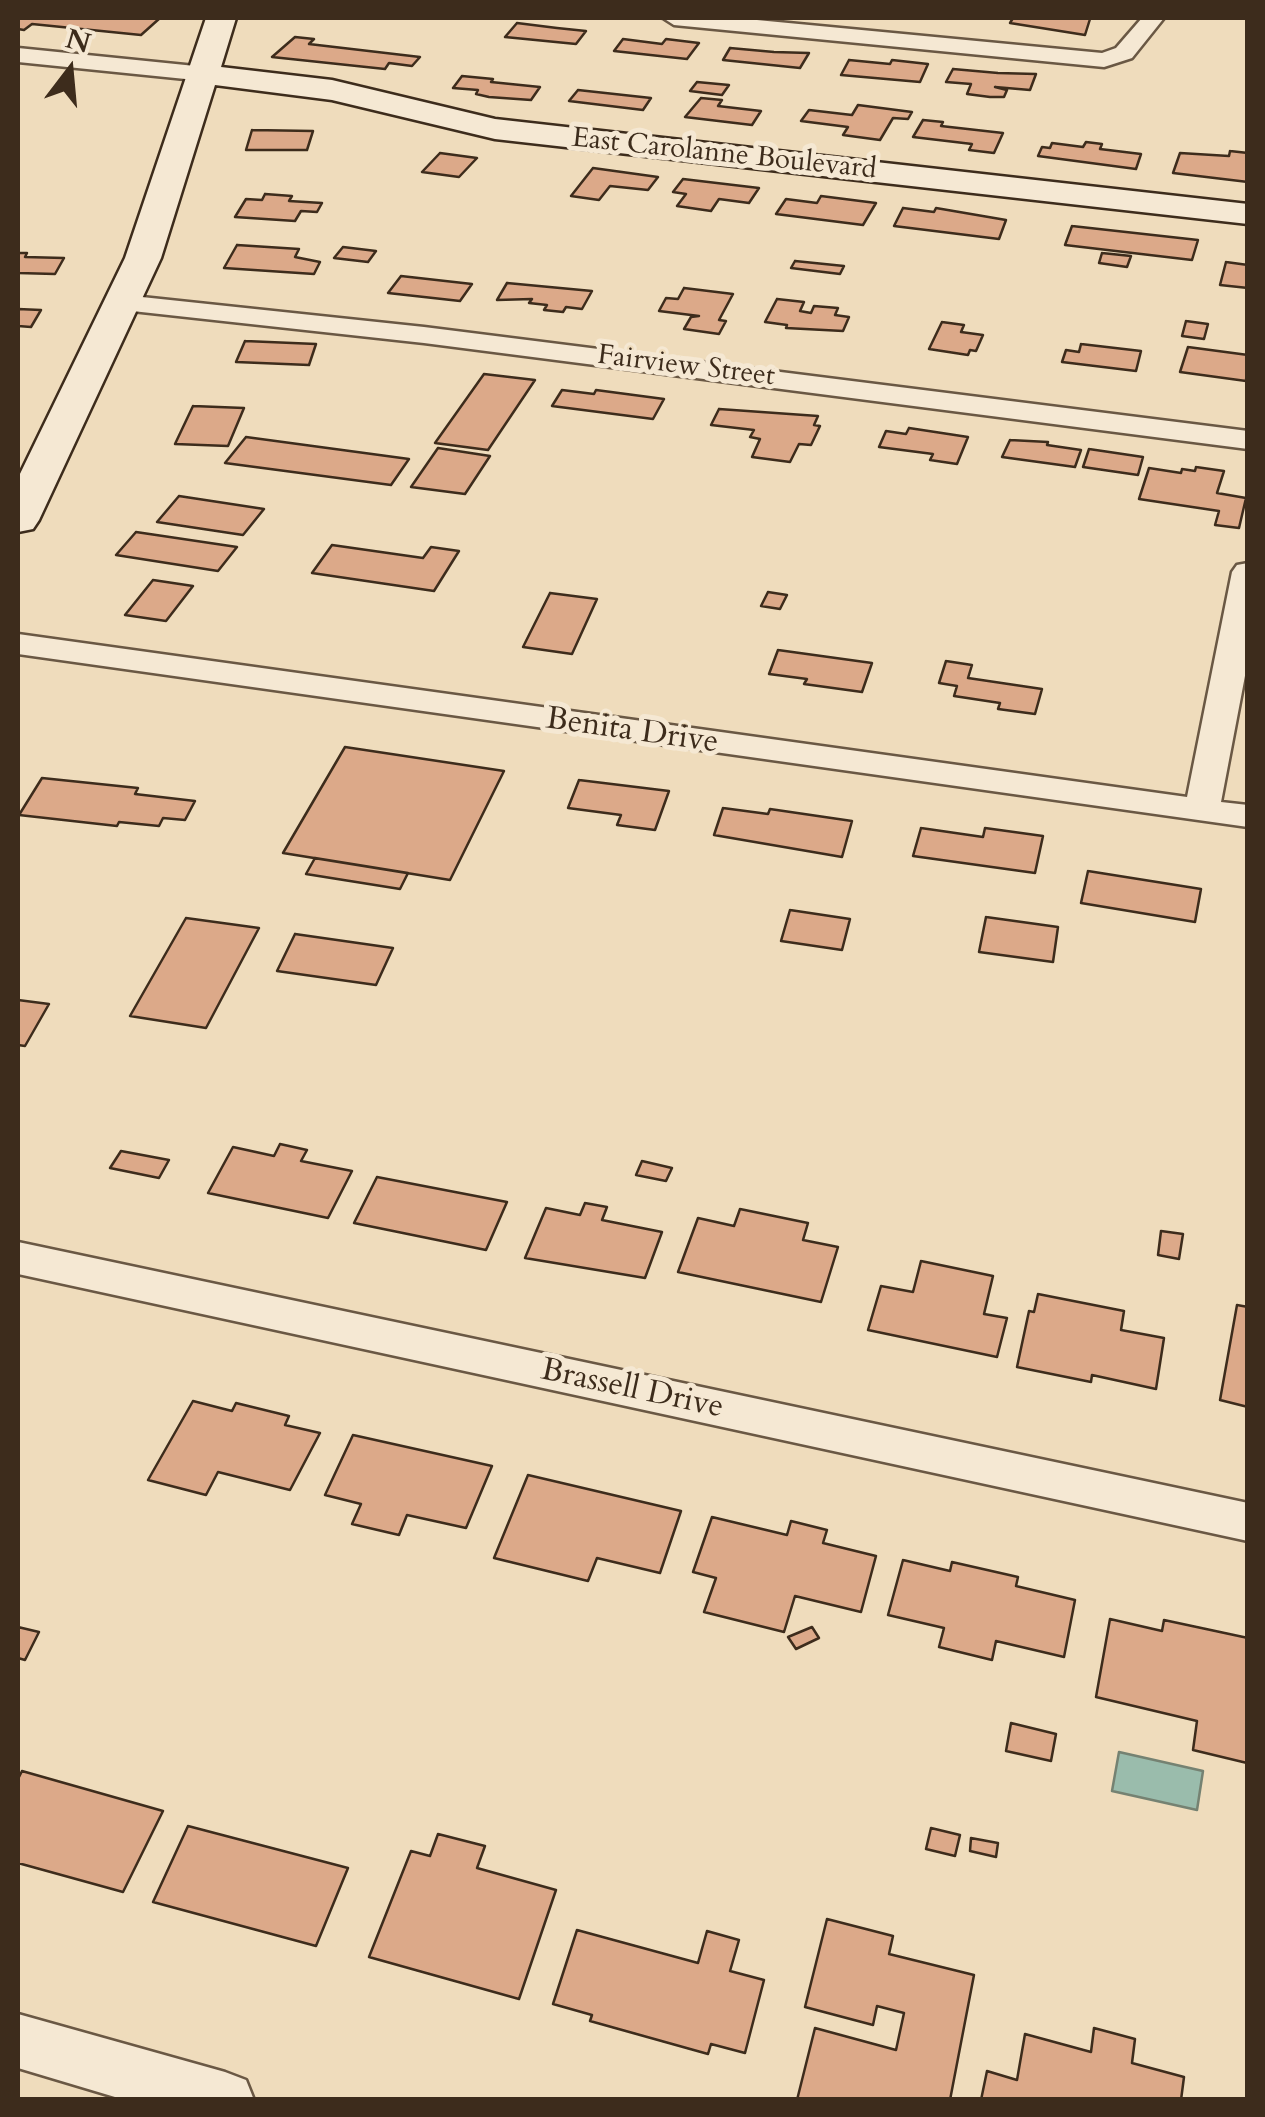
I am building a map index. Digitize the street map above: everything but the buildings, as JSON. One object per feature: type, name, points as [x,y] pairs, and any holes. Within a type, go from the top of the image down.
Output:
[{"type":"street","points":[[18,520],[124,304],[221,18]]},
{"type":"street","points":[[674,18],[1094,60],[1124,53],[1154,18]]},
{"type":"street","points":[[18,55],[204,74]]},
{"type":"street","name":"East Carolanne Boulevard","points":[[204,74],[332,90],[496,129],[1248,214]]},
{"type":"street","name":"Fairview Street","points":[[124,304],[444,337],[1248,440]]},
{"type":"street","points":[[1202,810],[1248,572]]},
{"type":"street","name":"Benita Drive","points":[[18,644],[1248,816]]},
{"type":"street","name":"Brassell Drive","points":[[18,1258],[1248,1522]]},
{"type":"street","points":[[18,2041],[225,2100]]},
{"type":"shaded area","points":[[1119,1752],[1203,1771],[1197,1810],[1112,1791]]}]
